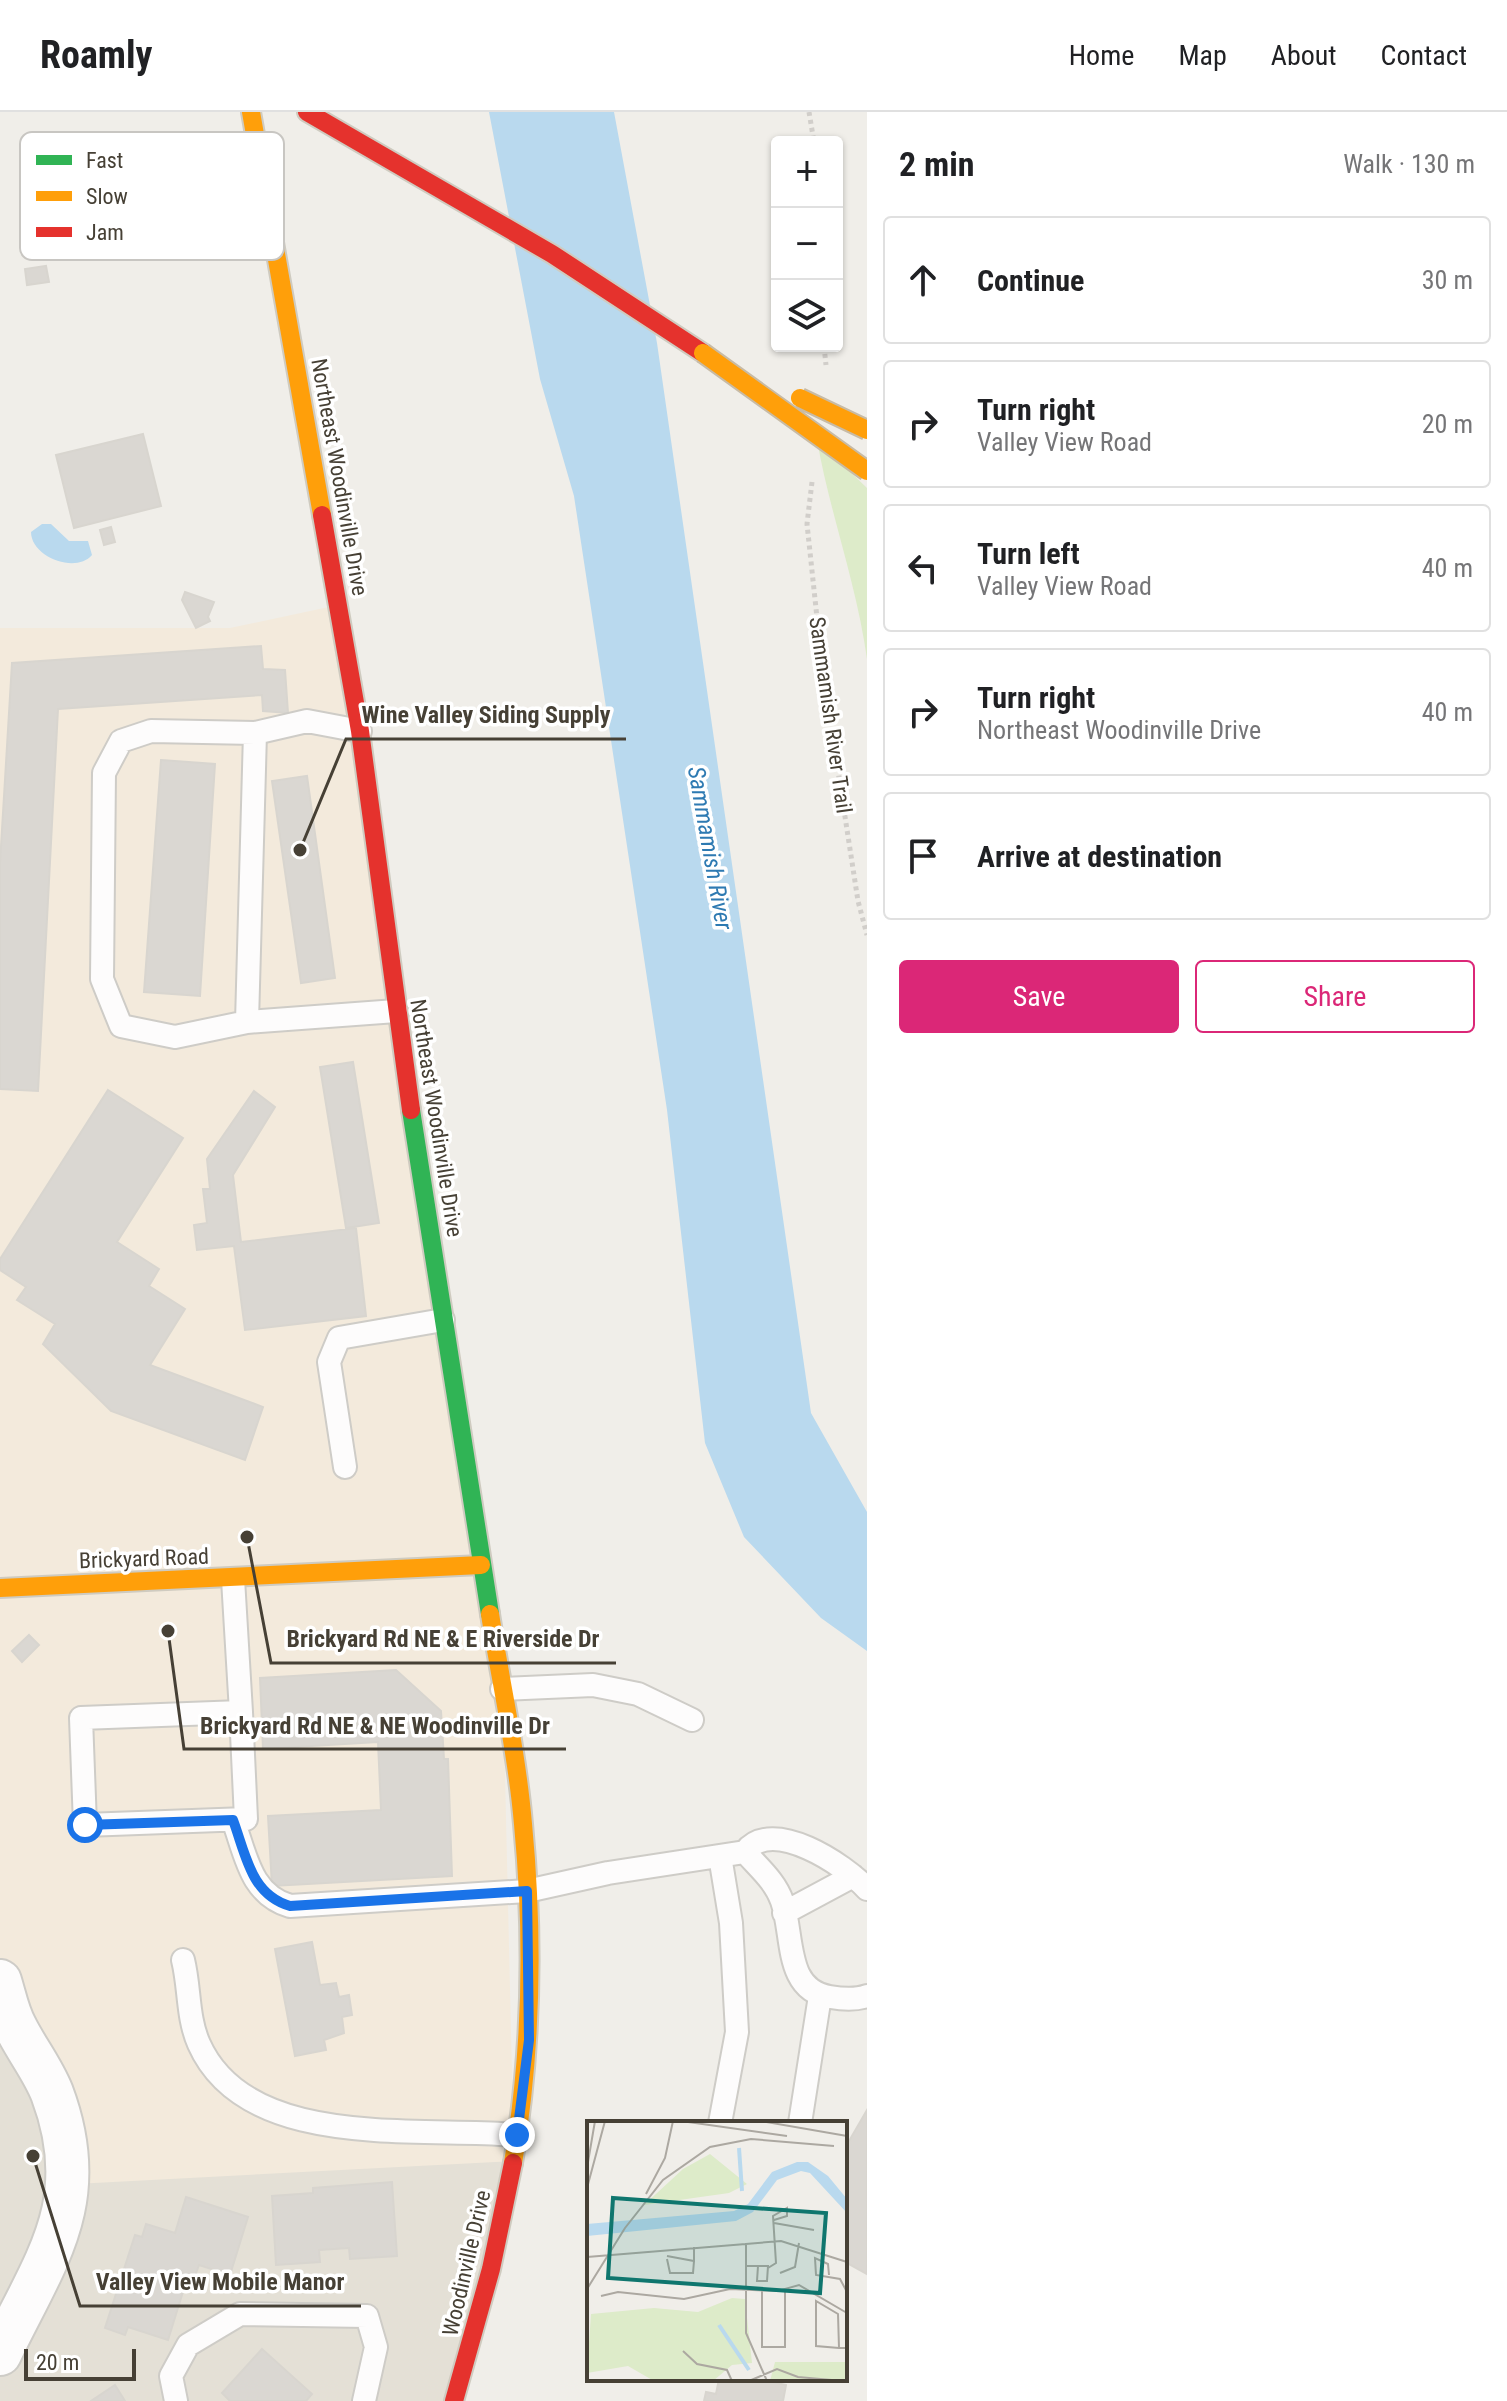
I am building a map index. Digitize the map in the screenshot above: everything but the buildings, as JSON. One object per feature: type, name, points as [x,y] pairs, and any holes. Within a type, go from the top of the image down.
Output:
[{"type":"main road","name":"Northeast Woodinville Drive","points":[[251,112],[255,132]]},
{"type":"main road","points":[[307,112],[552,254],[703,353],[867,471]]},
{"type":"main road","name":"Northeast Woodinville Drive","points":[[277,260],[360,731],[396,1011],[523,1822],[529,2040],[517,2135]]},
{"type":"main road","points":[[703,353],[867,430]]},
{"type":"main road","name":"Brickyard Road","points":[[0,1588],[481,1565]]},
{"type":"main road","name":"Woodinville Drive","points":[[454,2401],[477,2329],[517,2135]]},
{"type":"street","points":[[0,1981],[7,2025],[51,2091],[65,2140],[68,2172],[64,2219],[48,2261],[0,2354]]},
{"type":"lane","points":[[360,731],[307,721],[255,733],[151,731],[121,741],[104,773],[102,979],[121,1026],[175,1037],[247,1022],[396,1011]]},
{"type":"lane","points":[[247,1022],[255,733]]},
{"type":"lane","points":[[345,1467],[329,1362],[339,1338],[443,1320]]},
{"type":"lane","points":[[233,1579],[241,1712],[246,1819],[85,1825],[81,1718],[241,1712]]},
{"type":"lane","points":[[502,1689],[593,1685],[638,1694],[692,1720]]},
{"type":"lane","points":[[233,1820],[257,1885],[272,1901],[290,1906],[527,1891],[608,1873],[745,1852],[752,1843],[774,1837],[814,1852],[860,1882]]},
{"type":"lane","points":[[745,1852],[772,1880],[784,1913],[789,1946],[803,1984],[820,1996],[867,1996]]},
{"type":"lane","points":[[720,1856],[731,1923],[737,2032],[720,2121]]},
{"type":"lane","points":[[784,1913],[860,1882]]},
{"type":"lane","points":[[183,1960],[190,2014],[199,2044],[223,2082],[263,2106],[299,2119],[364,2129],[517,2135]]},
{"type":"lane","points":[[800,2121],[820,1996]]},
{"type":"lane","points":[[176,2401],[171,2376],[188,2345],[240,2314],[367,2316],[376,2347],[364,2401]]},
{"type":"path","points":[[809,112],[813,136]]},
{"type":"path","name":"Sammamish River Trail","points":[[810,493],[807,524],[823,674],[858,901],[867,935]]},
{"type":"shaded area","points":[[338,605],[503,1689],[514,2161],[75,2184],[0,1981],[0,628],[230,628]]},
{"type":"shaded area","points":[[0,1981],[514,2161],[454,2401],[0,2401]]},
{"type":"green space","points":[[817,440],[867,488],[867,659],[857,604]]},
{"type":"water","name":"Sammamish River","points":[[489,112],[614,112],[657,343],[811,1413],[867,1512],[867,1651],[821,1618],[744,1537],[705,1443],[667,1110],[574,496],[540,379]]},
{"type":"water","points":[[42,524],[51,524],[69,541],[88,541],[92,555],[76,563],[66,563],[46,555],[38,549],[31,532]]},
{"type":"traffic: fast","points":[[411,1110],[490,1614]]},
{"type":"traffic: slow","points":[[251,112],[255,132]]},
{"type":"traffic: slow","points":[[277,260],[322,515]]},
{"type":"traffic: slow","points":[[703,353],[867,471]]},
{"type":"traffic: slow","points":[[800,398],[867,430]]},
{"type":"traffic: slow","points":[[0,1588],[481,1565]]},
{"type":"traffic: slow","points":[[490,1614],[520,1798],[529,1910],[527,2036],[513,2163]]},
{"type":"traffic: jam","points":[[307,112],[552,254],[703,353]]},
{"type":"traffic: jam","points":[[322,515],[360,731],[411,1110]]},
{"type":"traffic: jam","points":[[454,2401],[491,2269],[513,2163]]},
{"type":"place","name":"Wine Valley Siding Supply","points":[[300,850]]},
{"type":"place","name":"Brickyard Rd NE & E Riverside Dr","points":[[247,1537]]},
{"type":"place","name":"Brickyard Rd NE & NE Woodinville Dr","points":[[168,1631]]},
{"type":"place","name":"Valley View Mobile Manor","points":[[33,2156]]},
{"type":"route","points":[[85,1825],[233,1820],[257,1885],[272,1901],[290,1906],[527,1891],[529,2040],[517,2135]]}]
